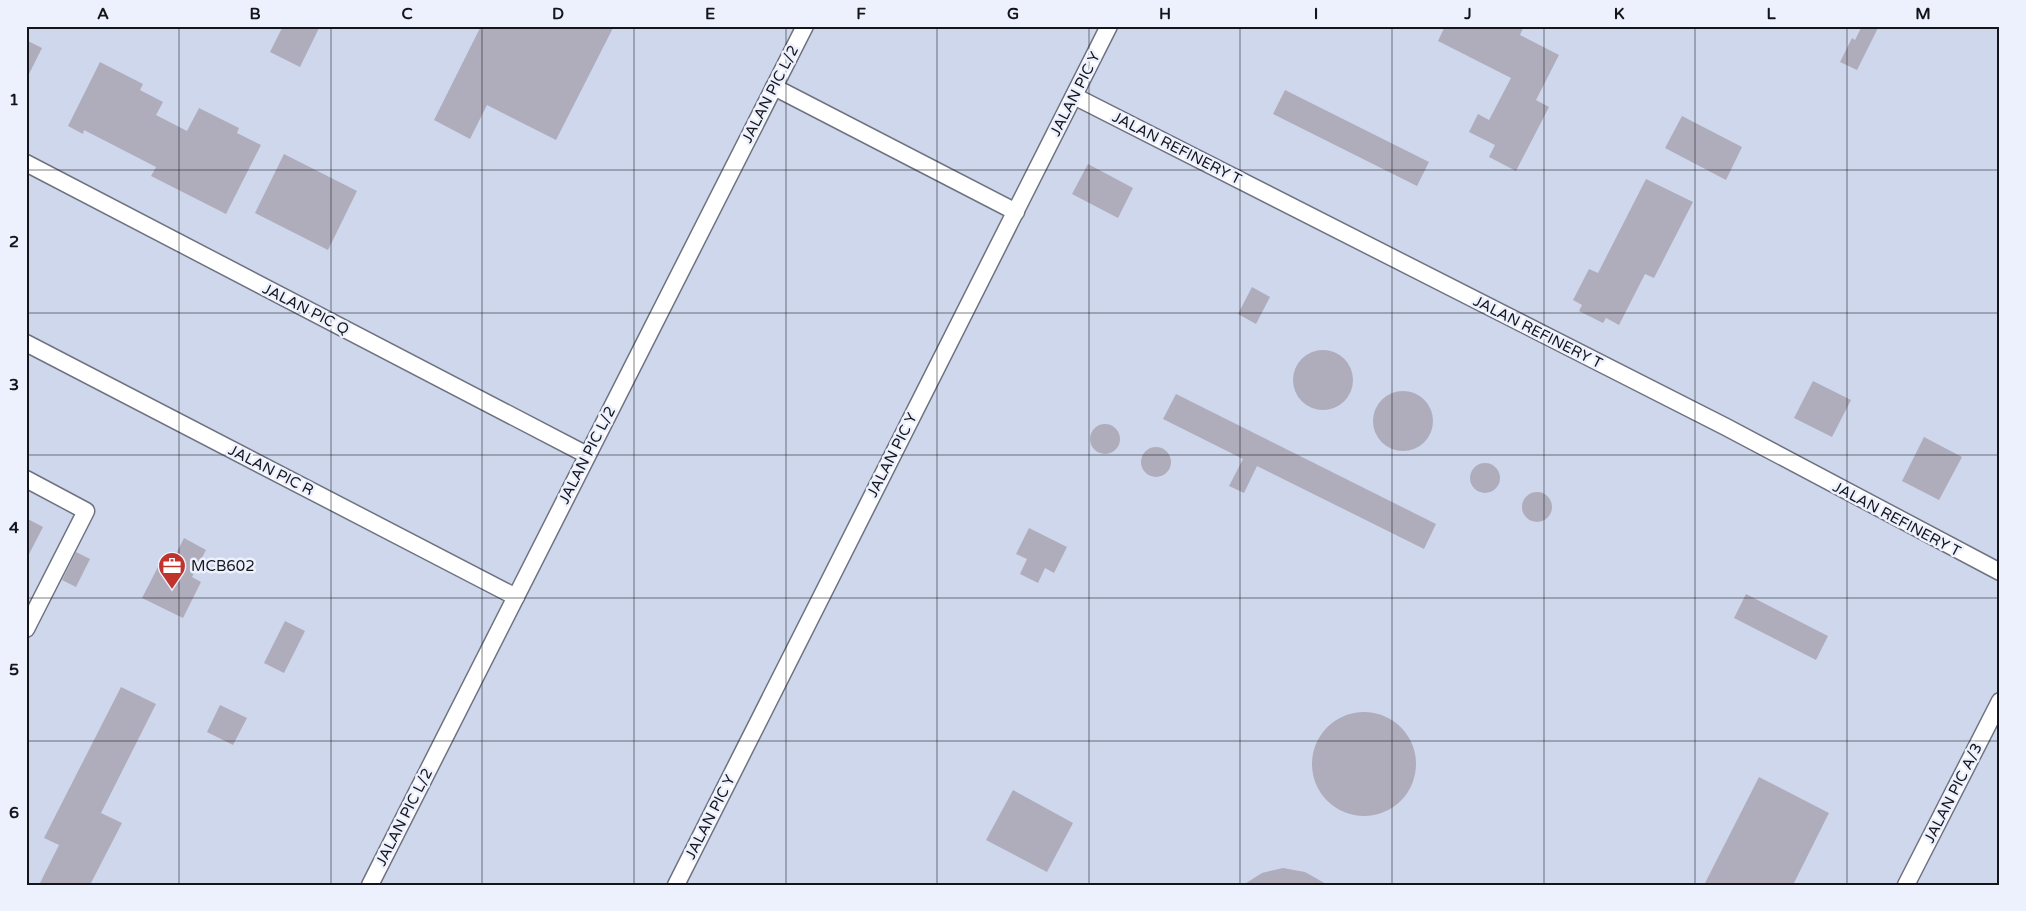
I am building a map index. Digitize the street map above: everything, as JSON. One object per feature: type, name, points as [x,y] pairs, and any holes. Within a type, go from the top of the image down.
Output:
[{"type":"street","name":"JALAN PIC L/2","points":[[370,885],[804,26]]},
{"type":"street","name":"JALAN PIC Y","points":[[676,885],[1109,26]]},
{"type":"street","points":[[774,87],[1016,212]]},
{"type":"street","name":"JALAN REFINERY T","points":[[1074,96],[1726,427],[2000,572]]},
{"type":"street","name":"JALAN PIC Q","points":[[26,164],[587,455]]},
{"type":"street","name":"JALAN PIC R","points":[[26,343],[516,597]]},
{"type":"street","points":[[26,479],[86,511],[26,630]]},
{"type":"street","name":"JALAN PIC A/3","points":[[1906,885],[2000,701]]},
{"type":"shaded area","points":[[26,26],[2000,26],[2000,885],[26,885]]},
{"type":"building","points":[[283,26],[320,26],[300,67],[270,52]]},
{"type":"building","points":[[481,26],[614,26],[556,140],[487,105],[470,139],[434,120]]},
{"type":"building","points":[[1445,26],[1524,26],[1520,35],[1559,55],[1536,100],[1549,107],[1516,171],[1489,157],[1495,145],[1469,132],[1478,114],[1489,120],[1511,78],[1438,41]]},
{"type":"building","points":[[1862,26],[1879,26],[1857,70],[1840,62],[1852,38],[1855,40]]},
{"type":"building","points":[[26,40],[42,48],[26,80]]},
{"type":"building","points":[[100,62],[143,84],[140,90],[163,102],[156,115],[187,131],[199,108],[239,128],[237,133],[261,145],[226,214],[151,176],[156,167],[84,130],[83,134],[68,126]]},
{"type":"building","points":[[1285,90],[1429,162],[1417,186],[1273,114]]},
{"type":"building","points":[[1682,116],[1742,147],[1726,180],[1665,148]]},
{"type":"building","points":[[284,154],[357,191],[328,250],[255,213]]},
{"type":"building","points":[[1088,164],[1133,188],[1118,218],[1072,194]]},
{"type":"building","points":[[1646,179],[1693,202],[1654,278],[1645,274],[1619,325],[1606,318],[1603,323],[1579,311],[1582,305],[1573,300],[1589,269],[1598,273]]},
{"type":"building","points":[[1252,287],[1270,297],[1256,324],[1238,314]]},
{"type":"building","points":[[1323,350],[1339,355],[1344,359],[1348,364],[1353,380],[1348,396],[1344,401],[1339,405],[1323,410],[1307,405],[1302,401],[1298,396],[1293,380],[1298,364],[1302,359],[1307,355]]},
{"type":"building","points":[[1813,381],[1851,400],[1832,437],[1794,418]]},
{"type":"building","points":[[1403,391],[1419,396],[1424,400],[1428,405],[1433,421],[1428,437],[1424,442],[1419,446],[1403,451],[1387,446],[1382,442],[1378,437],[1373,421],[1378,405],[1382,400],[1387,396]]},
{"type":"building","points":[[1176,394],[1436,524],[1424,549],[1257,466],[1244,493],[1229,486],[1243,459],[1163,419]]},
{"type":"building","points":[[1105,424],[1116,428],[1120,439],[1116,450],[1105,454],[1094,450],[1090,439],[1094,428]]},
{"type":"building","points":[[1924,437],[1962,457],[1939,500],[1902,481]]},
{"type":"building","points":[[1156,447],[1167,451],[1171,462],[1167,473],[1156,477],[1145,473],[1141,462],[1145,451]]},
{"type":"building","points":[[1485,463],[1496,467],[1500,478],[1496,489],[1485,493],[1474,489],[1470,478],[1474,467]]},
{"type":"building","points":[[1537,492],[1548,496],[1552,507],[1548,518],[1537,522],[1526,518],[1522,507],[1526,496]]},
{"type":"building","points":[[26,518],[43,527],[26,560]]},
{"type":"building","points":[[1029,528],[1067,547],[1054,573],[1045,568],[1038,583],[1020,574],[1027,559],[1016,554]]},
{"type":"building","name":"MCB602","points":[[184,538],[206,550],[192,577],[201,582],[183,618],[142,598],[161,561],[170,566]]},
{"type":"building","points":[[76,552],[90,559],[76,587],[62,580]]},
{"type":"building","points":[[1746,594],[1828,636],[1816,660],[1734,618]]},
{"type":"building","points":[[285,621],[305,631],[284,673],[264,663]]},
{"type":"building","points":[[121,687],[156,704],[101,813],[122,823],[90,885],[39,885],[59,845],[44,838]]},
{"type":"building","points":[[220,705],[247,718],[233,745],[207,732]]},
{"type":"building","points":[[1364,712],[1384,716],[1401,727],[1412,744],[1416,764],[1412,784],[1401,801],[1384,812],[1364,816],[1344,812],[1327,801],[1316,784],[1312,764],[1316,744],[1327,727],[1344,716]]},
{"type":"building","points":[[1759,777],[1829,813],[1793,885],[1704,885]]},
{"type":"building","points":[[1013,790],[1073,823],[1047,872],[986,840]]},
{"type":"building","points":[[1283,868],[1305,872],[1328,885],[1243,885],[1262,873]]},
{"type":"place","name":"MCB602","points":[[172,590]]}]
